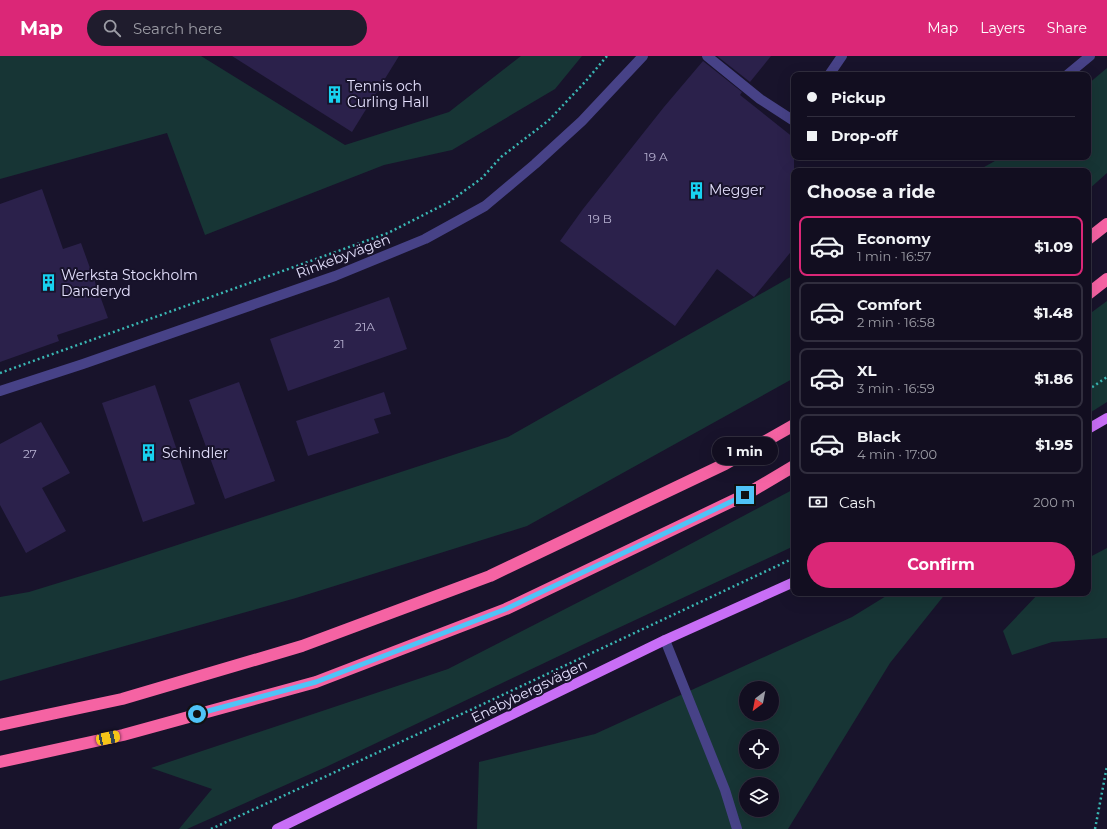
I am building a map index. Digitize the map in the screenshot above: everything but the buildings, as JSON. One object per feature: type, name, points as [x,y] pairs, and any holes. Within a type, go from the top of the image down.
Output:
[{"type":"highway","points":[[1091,236],[1107,224]]},
{"type":"highway","points":[[1091,292],[1107,279]]},
{"type":"highway","points":[[0,725],[122,699],[302,646],[490,576],[725,464],[791,427]]},
{"type":"highway","points":[[0,762],[123,735],[316,682],[506,609],[745,495],[791,468]]},
{"type":"main road","points":[[1091,427],[1107,418]]},
{"type":"main road","name":"Enebybergsvägen","points":[[277,829],[665,640],[791,583]]},
{"type":"street","name":"Rinkebyvägen","points":[[0,391],[83,364],[335,276],[425,239],[485,206],[535,164],[582,121],[643,56]]},
{"type":"street","points":[[707,56],[760,99],[791,119]]},
{"type":"street","points":[[831,72],[842,56]]},
{"type":"street","points":[[1071,72],[1090,56]]},
{"type":"street","points":[[665,640],[725,790],[737,829]]},
{"type":"path","points":[[0,373],[388,233],[449,202],[482,178],[501,157],[548,121],[607,56]]},
{"type":"path","points":[[1091,388],[1107,377]]},
{"type":"path","points":[[211,829],[486,703],[791,559]]},
{"type":"path","points":[[1096,829],[1107,766]]},
{"type":"green space","points":[[0,56],[201,56],[345,145],[449,112],[521,56],[582,56],[555,89],[452,150],[384,165],[205,235],[167,133],[0,179]]},
{"type":"green space","points":[[1107,68],[1107,173],[1091,187],[1091,168],[982,168],[997,160],[1091,160],[1091,81]]},
{"type":"green space","points":[[791,277],[791,380],[527,526],[296,598],[0,681],[0,597],[29,592],[107,568],[508,437]]},
{"type":"green space","points":[[1107,301],[1107,402],[1091,412],[1091,313]]},
{"type":"green space","points":[[791,491],[791,547],[326,767],[187,829],[179,829],[212,789],[151,768],[448,669],[651,565]]},
{"type":"green space","points":[[1107,548],[1107,638],[1052,642],[1012,655],[1003,631],[1036,596],[1091,596],[1091,556]]},
{"type":"green space","points":[[886,596],[944,596],[890,663],[788,829],[477,829],[479,762],[595,734],[852,617]]},
{"type":"place","name":"Tennis och Curling Hall","points":[[334,94]]},
{"type":"place","name":"Megger","points":[[696,190]]},
{"type":"place","name":"Werksta Stockholm Danderyd","points":[[48,283]]},
{"type":"place","name":"Schindler","points":[[149,453]]},
{"type":"route","points":[[197,714],[316,682],[506,609],[745,495]]}]
